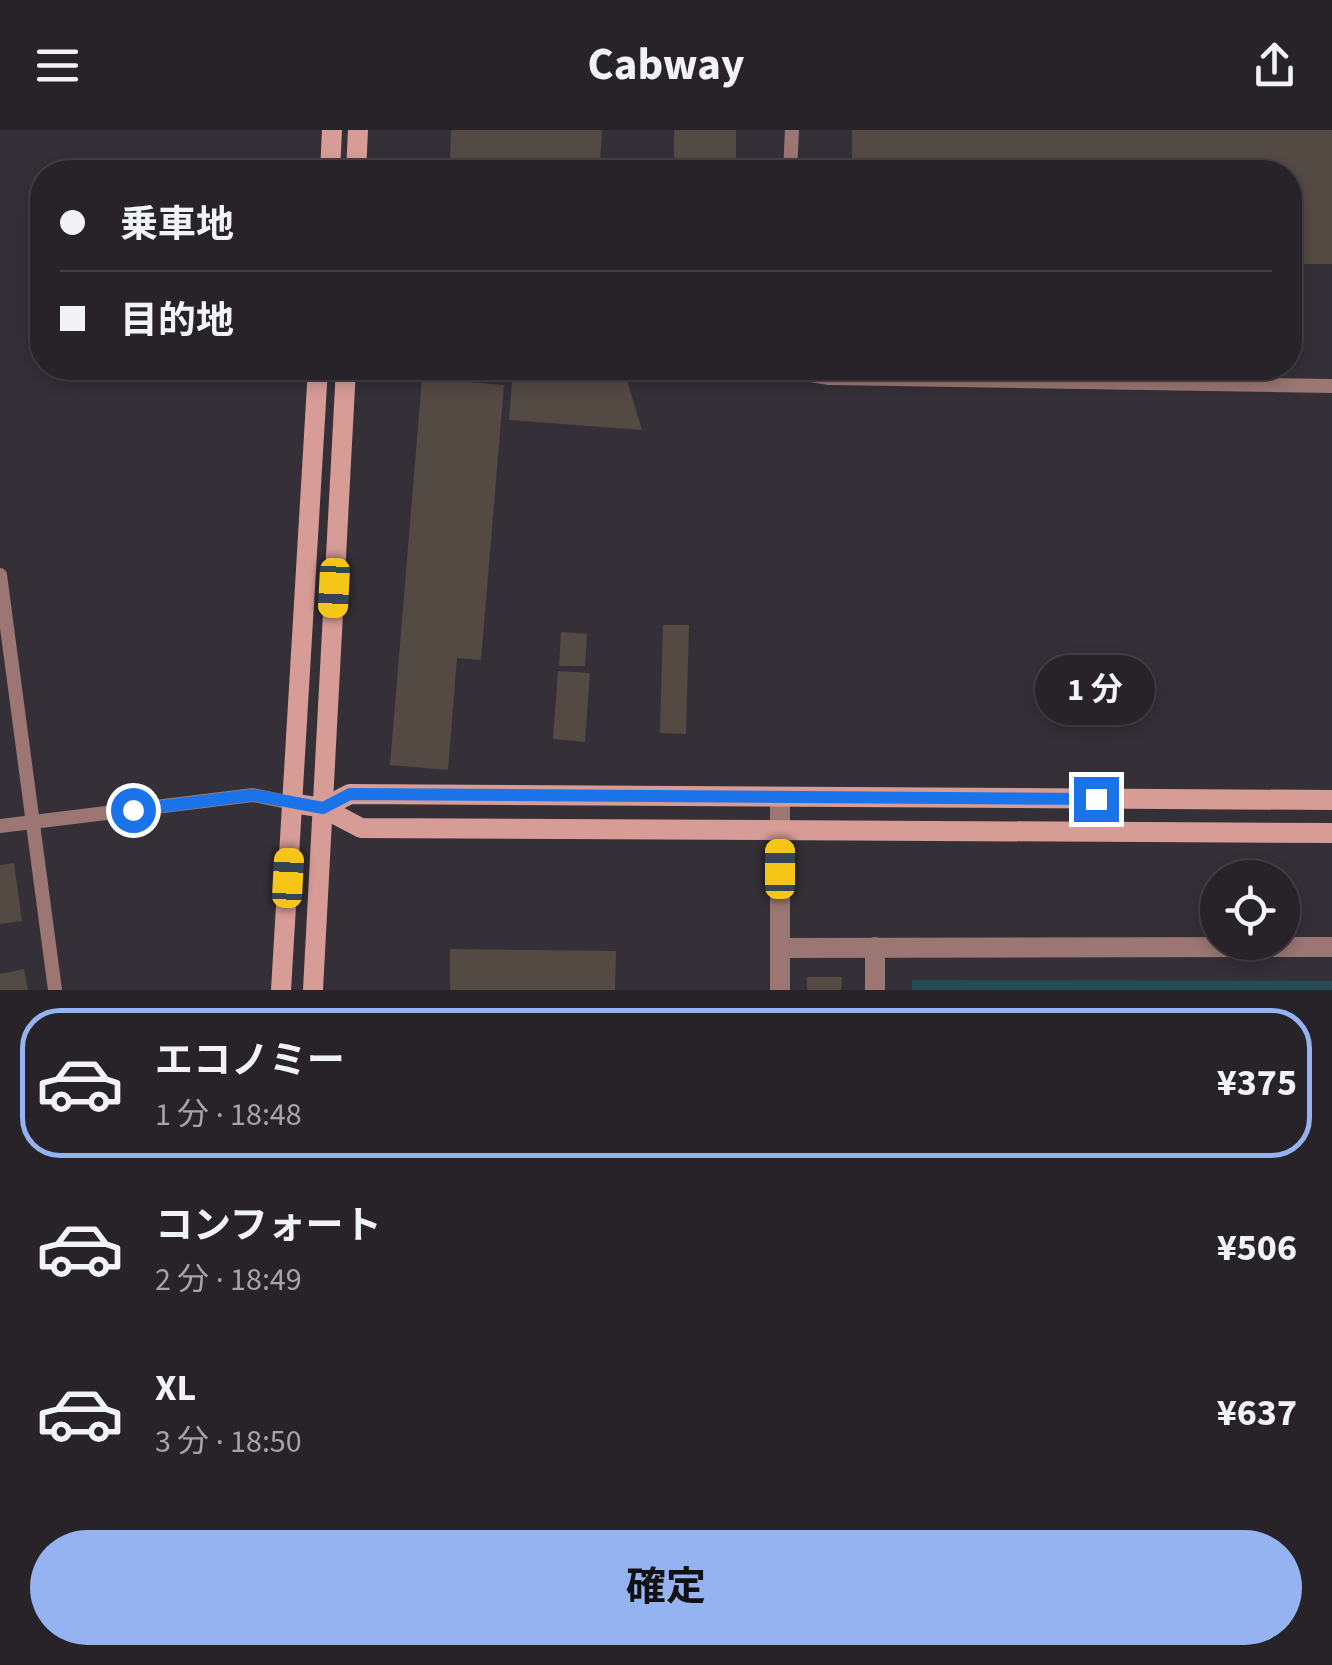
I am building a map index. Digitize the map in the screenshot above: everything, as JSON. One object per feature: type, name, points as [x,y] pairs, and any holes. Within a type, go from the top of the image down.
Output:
[{"type":"street","points":[[331,160],[332,130]]},
{"type":"street","points":[[357,160],[358,130]]},
{"type":"street","points":[[281,990],[317,380]]},
{"type":"street","points":[[313,990],[345,380]]},
{"type":"street","points":[[323,808],[350,794],[1332,800]]},
{"type":"street","points":[[780,796],[780,990]]},
{"type":"street","points":[[292,802],[323,808],[361,828],[1332,833]]},
{"type":"street","points":[[780,948],[1332,947]]},
{"type":"street","points":[[875,948],[875,990]]},
{"type":"lane","points":[[791,160],[792,130]]},
{"type":"lane","points":[[955,380],[1332,386]]},
{"type":"lane","points":[[0,575],[55,990]]},
{"type":"lane","points":[[0,826],[253,795],[292,802]]},
{"type":"water","points":[[912,980],[1332,981],[1332,990],[912,990]]},
{"type":"building","points":[[451,130],[602,130],[600,160],[450,158]]},
{"type":"building","points":[[674,130],[736,130],[736,160],[674,160]]},
{"type":"building","points":[[852,130],[1332,130],[1332,264],[1302,264],[1302,160],[852,160]]},
{"type":"building","points":[[422,380],[504,385],[481,660],[457,658],[448,770],[390,765]]},
{"type":"building","points":[[512,380],[627,380],[642,430],[509,420]]},
{"type":"building","points":[[663,625],[689,625],[686,734],[660,733]]},
{"type":"building","points":[[561,632],[587,634],[585,666],[559,666]]},
{"type":"building","points":[[558,671],[590,673],[585,742],[553,739]]},
{"type":"building","points":[[14,863],[22,921],[0,924],[0,865]]},
{"type":"building","points":[[450,949],[616,951],[615,990],[450,990]]},
{"type":"building","points":[[24,969],[28,990],[0,990],[0,974]]},
{"type":"building","points":[[807,977],[842,977],[841,990],[807,990]]},
{"type":"route","points":[[133,810],[253,795],[323,808],[350,794],[1096,799]]}]
